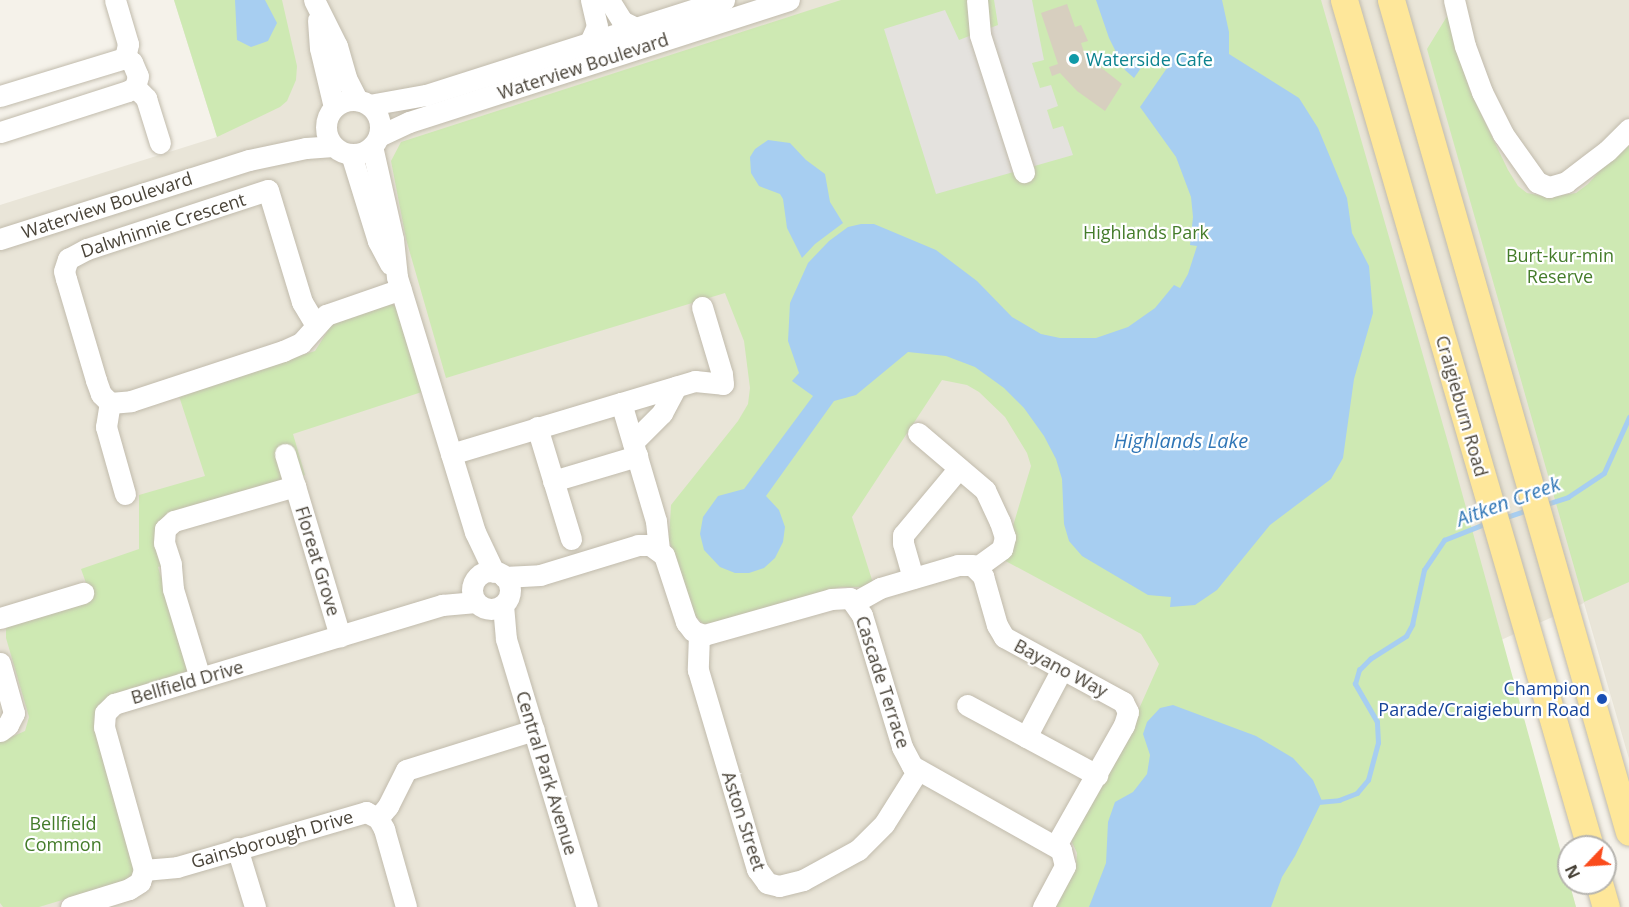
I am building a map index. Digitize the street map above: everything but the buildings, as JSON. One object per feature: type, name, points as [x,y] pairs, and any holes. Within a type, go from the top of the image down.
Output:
[{"type":"main road","name":"Craigieburn Road","points":[[1344,0],[1587,835]]},
{"type":"main road","points":[[1391,0],[1629,831]]},
{"type":"street","points":[[115,0],[128,44],[125,58]]},
{"type":"street","points":[[590,42],[597,26],[591,0]]},
{"type":"street","points":[[609,0],[622,21],[636,28]]},
{"type":"street","name":"Waterview Boulevard","points":[[363,102],[426,95],[724,0]]},
{"type":"street","name":"Waterview Boulevard","points":[[375,141],[409,122],[789,0]]},
{"type":"street","points":[[961,0],[979,31],[1024,172]]},
{"type":"street","points":[[977,0],[979,31]]},
{"type":"street","points":[[1454,0],[1473,69],[1491,112],[1537,182],[1549,187],[1566,182],[1607,151],[1629,129]]},
{"type":"street","points":[[316,5],[337,46],[346,78],[363,102],[379,119],[375,141],[362,153],[342,150],[328,139],[330,114],[316,5]]},
{"type":"street","points":[[125,58],[135,66],[138,76],[135,87]]},
{"type":"street","points":[[0,96],[125,58]]},
{"type":"street","points":[[0,132],[135,87]]},
{"type":"street","points":[[135,87],[146,98],[160,143]]},
{"type":"street","points":[[27,88],[36,120]]},
{"type":"street","points":[[330,114],[345,100],[363,102]]},
{"type":"street","name":"Waterview Boulevard","points":[[249,160],[330,114]]},
{"type":"street","name":"Central Park Avenue","points":[[375,141],[399,283]]},
{"type":"street","name":"Waterview Boulevard","points":[[0,239],[249,160],[306,148],[342,150]]},
{"type":"street","name":"Central Park Avenue","points":[[342,150],[378,241],[399,283],[587,907]]},
{"type":"street","name":"Dalwhinnie Crescent","points":[[110,403],[101,394],[96,380],[64,271],[68,259],[87,249],[268,190],[302,302],[315,324]]},
{"type":"street","points":[[125,494],[106,427],[110,403],[131,400],[283,351],[301,343],[315,324],[335,310],[399,283]]},
{"type":"street","points":[[452,454],[702,380],[723,384],[723,374],[702,307]]},
{"type":"street","points":[[553,481],[635,449],[663,413],[676,387]]},
{"type":"street","points":[[621,404],[658,529],[659,550]]},
{"type":"street","points":[[537,428],[571,539]]},
{"type":"street","points":[[855,602],[880,588],[913,578],[958,565],[976,567],[998,554],[1005,537],[985,490],[918,433]]},
{"type":"street","name":"Floreat Grove","points":[[285,454],[340,636]]},
{"type":"street","points":[[913,578],[903,543],[903,535],[959,468]]},
{"type":"street","name":"Floreat Grove","points":[[200,678],[173,589],[171,564],[164,543],[165,529],[174,521],[295,486]]},
{"type":"street","points":[[491,590],[638,545],[650,545],[659,550],[667,562],[686,622],[699,634]]},
{"type":"street","name":"Bayano Way","points":[[976,567],[983,576],[1001,634],[1119,699],[1127,707],[1128,716],[1124,725],[1056,846]]},
{"type":"street","name":"Bellfield Drive","points":[[144,870],[106,735],[105,713],[121,701],[491,590]]},
{"type":"street","points":[[0,618],[83,593]]},
{"type":"street","name":"Cascade Terrace","points":[[699,634],[718,632],[838,597],[850,598],[862,615],[902,747],[909,761],[918,770],[1056,846]]},
{"type":"street","name":"Aston Street","points":[[699,634],[698,670],[757,869],[767,883],[779,886],[803,880],[858,850],[884,824],[918,770]]},
{"type":"street","points":[[0,663],[14,713],[8,725],[0,731]]},
{"type":"street","points":[[1026,737],[1062,669]]},
{"type":"street","points":[[967,705],[1097,775]]},
{"type":"street","points":[[378,818],[388,806],[403,773],[410,767],[534,730]]},
{"type":"street","name":"Gainsborough Drive","points":[[144,870],[177,867],[366,812],[378,818],[384,829],[406,907]]},
{"type":"street","points":[[1043,907],[1065,866],[1064,855],[1056,846]]},
{"type":"street","points":[[237,848],[255,907]]},
{"type":"street","points":[[71,907],[129,889],[140,882],[144,870]]},
{"type":"shaded area","points":[[174,0],[1629,0],[1629,759],[1584,603],[1501,640],[1557,839],[1557,895],[1573,895],[1576,907],[0,907],[0,205],[217,137]]},
{"type":"shaded area","points":[[994,0],[1032,0],[1044,60],[1032,63],[1040,88],[1051,85],[1058,106],[1047,110],[1053,129],[1063,126],[1073,155],[936,194],[884,29],[945,10],[959,40],[998,25]]},
{"type":"green space","points":[[174,0],[282,0],[297,66],[296,80],[287,101],[280,107],[217,137]]},
{"type":"green space","name":"Highlands Park","points":[[841,0],[1321,0],[1451,453],[1557,838],[1557,895],[1573,895],[1576,907],[1050,907],[1076,865],[1077,853],[1070,838],[1134,720],[1159,664],[1141,634],[1000,558],[1009,539],[1031,466],[1027,453],[1005,417],[979,392],[967,385],[942,380],[852,517],[873,583],[864,587],[841,587],[727,621],[703,624],[690,610],[669,540],[671,505],[738,421],[748,404],[750,388],[744,341],[725,293],[446,378],[406,239],[391,161],[401,142]]},
{"type":"green space","name":"Burt-kur-min Reserve","points":[[1449,13],[1470,91],[1508,170],[1518,186],[1527,193],[1549,197],[1576,193],[1588,184],[1629,138],[1629,582],[1584,602],[1427,49]]},
{"type":"green space","name":"Bellfield Common","points":[[387,301],[402,310],[428,390],[293,434],[305,475],[172,515],[165,565],[158,567],[190,672],[102,706],[136,870],[129,880],[39,907],[3,907],[0,903],[0,742],[25,731],[29,717],[6,638],[6,628],[16,622],[91,597],[81,569],[139,549],[139,495],[205,476],[178,393],[315,351],[332,324]]},
{"type":"water","points":[[235,0],[265,0],[277,23],[268,41],[251,47],[237,40]]},
{"type":"water","name":"Highlands Lake","points":[[1096,0],[1222,0],[1229,32],[1229,54],[1299,98],[1318,128],[1347,198],[1352,233],[1369,266],[1373,313],[1354,379],[1343,458],[1331,479],[1270,525],[1217,590],[1195,605],[1170,607],[1171,597],[1148,595],[1082,556],[1069,541],[1064,524],[1062,479],[1056,459],[1044,436],[1024,408],[1004,388],[975,367],[946,356],[908,352],[856,395],[834,401],[766,496],[779,510],[785,527],[783,542],[775,558],[764,568],[749,573],[735,573],[720,567],[704,550],[700,534],[703,517],[718,496],[744,489],[813,396],[792,381],[799,373],[788,341],[790,303],[808,263],[829,241],[848,227],[874,224],[936,250],[977,281],[1012,317],[1041,334],[1060,338],[1096,338],[1128,327],[1155,308],[1174,285],[1180,288],[1188,274],[1197,246],[1190,245],[1193,217],[1191,197],[1176,157],[1140,107],[1167,68],[1150,55],[1134,78],[1125,70],[1109,38]]},
{"type":"water","points":[[768,140],[790,143],[806,160],[825,174],[830,202],[843,223],[815,244],[802,258],[787,228],[783,199],[780,194],[759,186],[751,173],[750,157],[755,149]]},
{"type":"water","points":[[1173,705],[1256,736],[1293,758],[1313,780],[1322,801],[1282,877],[1271,907],[1089,907],[1106,863],[1108,822],[1115,802],[1133,792],[1147,774],[1150,755],[1143,734],[1147,722],[1160,708]]},
{"type":"waterway","name":"Aitken Creek","points":[[1544,505],[1568,497],[1604,473],[1629,417]]},
{"type":"waterway","name":"Aitken Creek","points":[[1504,518],[1527,510]]},
{"type":"waterway","name":"Aitken Creek","points":[[1318,802],[1339,800],[1357,793],[1368,780],[1378,743],[1377,722],[1355,684],[1359,670],[1370,659],[1406,636],[1412,625],[1424,570],[1444,540],[1487,523]]},
{"type":"place","name":"Waterside Cafe","points":[[1074,59]]},
{"type":"place","name":"Champion Parade/Craigieburn Road","points":[[1602,699]]}]
